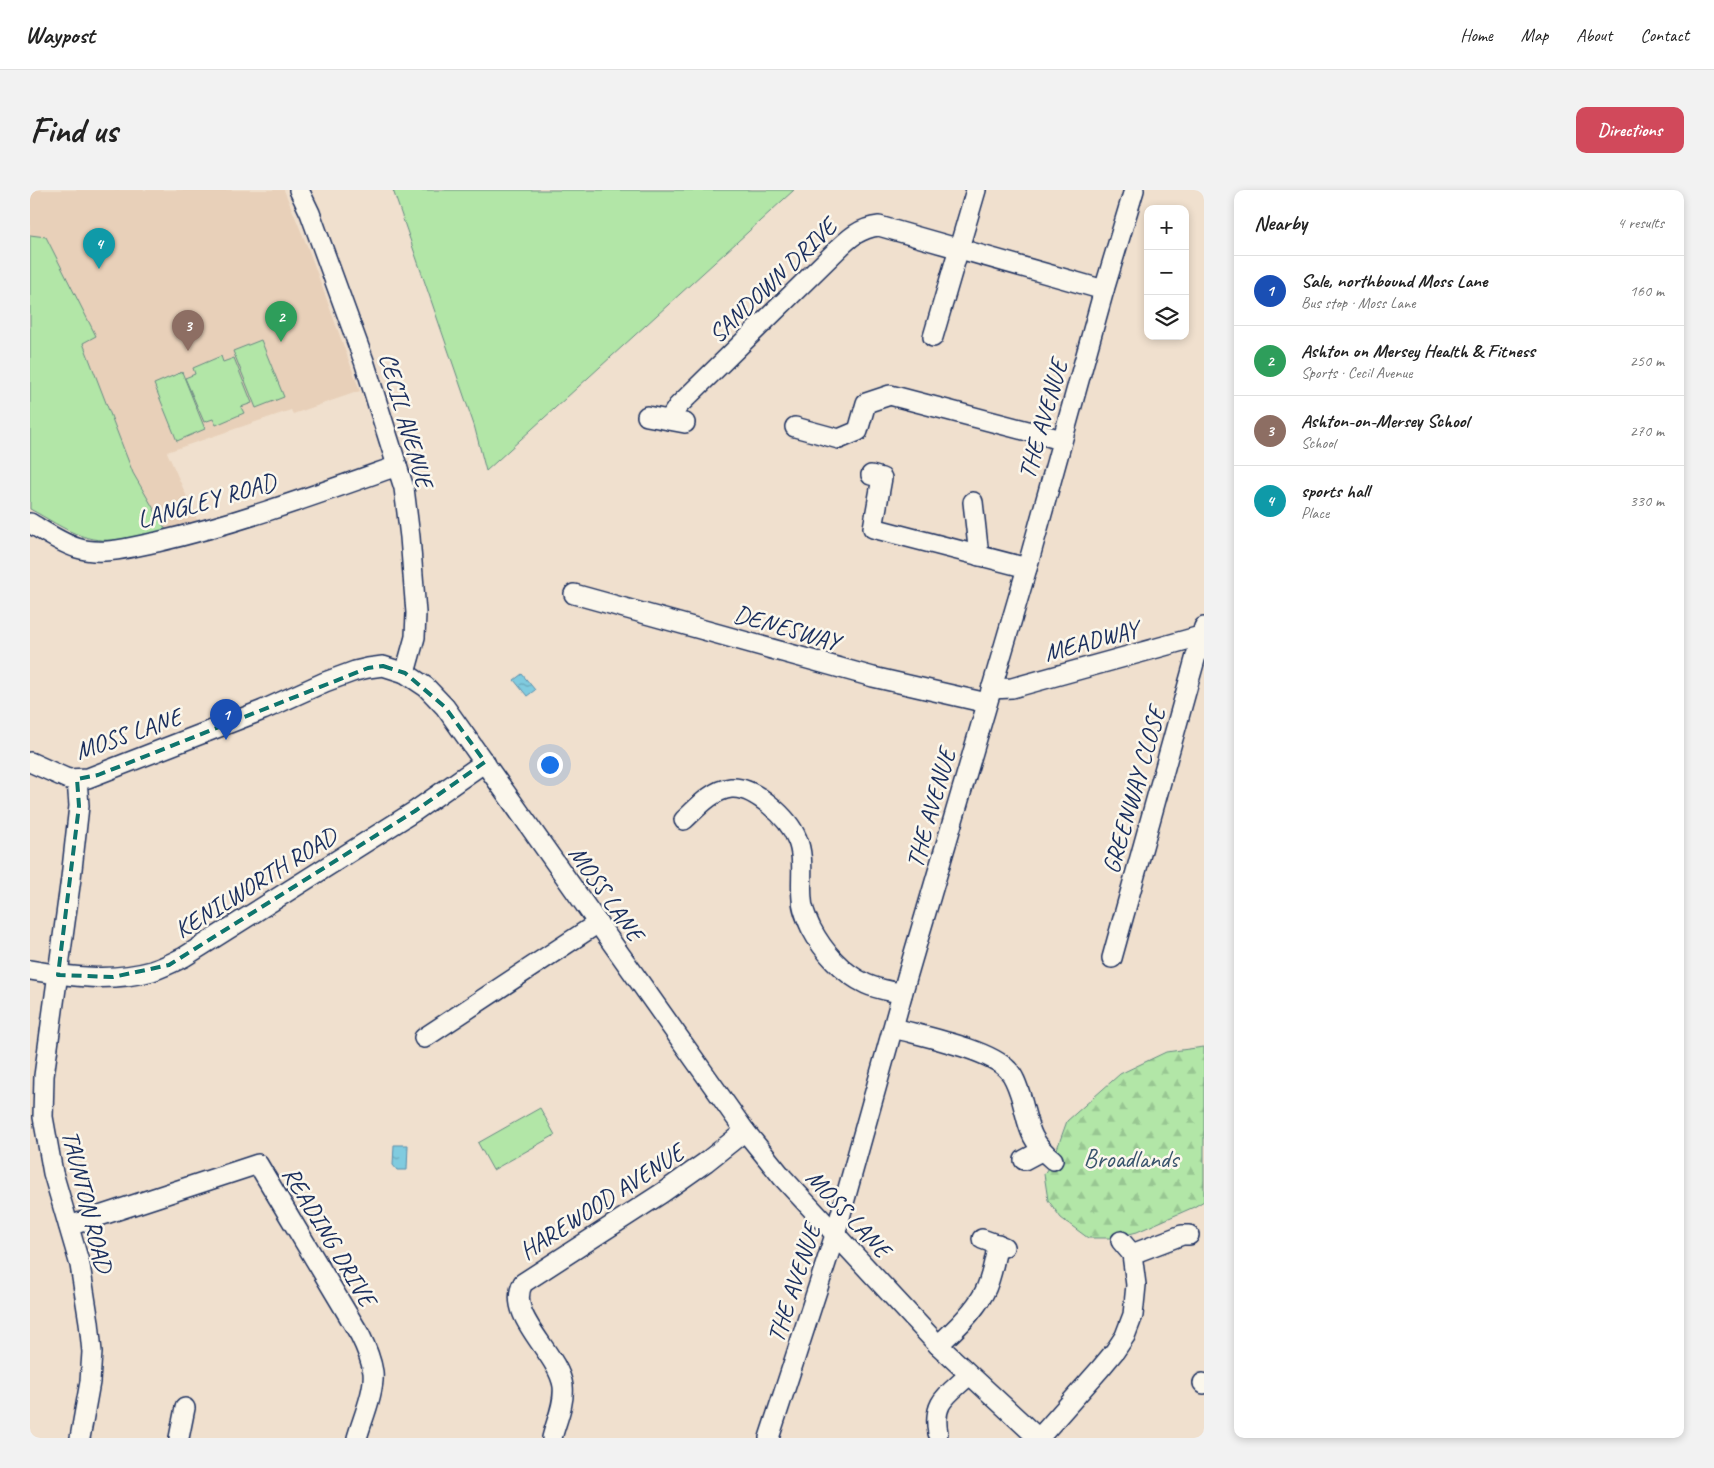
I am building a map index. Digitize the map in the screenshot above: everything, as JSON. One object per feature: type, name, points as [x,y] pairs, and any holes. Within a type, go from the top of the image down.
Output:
[{"type":"street","name":"CECIL AVENUE","points":[[299,190],[310,213],[364,361],[404,488],[416,613],[415,638],[405,673]]},
{"type":"street","points":[[933,337],[976,190]]},
{"type":"street","name":"THE AVENUE","points":[[769,1438],[835,1235],[902,994],[1027,568],[1104,290],[1134,190]]},
{"type":"street","name":"SANDOWN DRIVE","points":[[647,416],[677,422],[678,406],[836,250],[858,232],[869,227],[879,226],[1104,290]]},
{"type":"street","points":[[795,426],[839,439],[858,431],[866,403],[890,395],[1062,440]]},
{"type":"street","name":"LANGLEY ROAD","points":[[30,524],[78,548],[117,550],[167,540],[216,527],[396,466]]},
{"type":"street","points":[[871,475],[882,478],[873,528],[1027,568]]},
{"type":"street","points":[[973,502],[979,556]]},
{"type":"street","name":"DENESWAY","points":[[574,594],[873,677],[989,696]]},
{"type":"street","name":"MEADWAY","points":[[989,696],[1203,632]]},
{"type":"street","name":"GREENWAY CLOSE","points":[[1112,958],[1203,632]]},
{"type":"street","name":"MOSS LANE","points":[[30,762],[68,778],[88,778],[263,710],[355,671],[383,666],[405,673],[426,688],[445,707],[745,1131],[782,1178],[938,1345],[1038,1438]]},
{"type":"street","name":"KENILWORTH ROAD","points":[[30,970],[58,975],[113,977],[152,971],[184,957],[415,811],[485,762]]},
{"type":"street","name":"TAUNTON ROAD","points":[[77,779],[79,806],[44,1076],[43,1117],[53,1173],[80,1265],[90,1322],[92,1352],[90,1382],[80,1438]]},
{"type":"street","points":[[684,820],[710,797],[730,788],[743,789],[767,803],[790,826],[798,840],[802,901],[812,930],[832,958],[844,970],[867,985],[902,994]]},
{"type":"street","points":[[424,1038],[598,923]]},
{"type":"street","points":[[894,1028],[978,1052],[1000,1063],[1008,1070],[1020,1095],[1031,1132],[1047,1156],[1024,1160]]},
{"type":"street","name":"HAREWOOD AVENUE","points":[[552,1438],[562,1404],[563,1386],[559,1372],[522,1312],[518,1299],[519,1291],[524,1283],[662,1193],[745,1131]]},
{"type":"street","name":"READING DRIVE","points":[[69,1226],[258,1164],[355,1326],[368,1352],[373,1374],[370,1393],[356,1438]]},
{"type":"street","points":[[1038,1438],[1100,1369],[1125,1336],[1133,1315],[1136,1285],[1126,1248],[1189,1234]]},
{"type":"street","points":[[938,1345],[968,1316],[984,1293],[990,1280],[995,1243]]},
{"type":"street","points":[[938,1433],[936,1413],[940,1404],[969,1374]]},
{"type":"street","points":[[179,1438],[186,1408]]},
{"type":"highlighted area","points":[[383,666],[405,673],[445,707],[485,762],[415,811],[169,965],[113,977],[58,975],[79,806],[77,779],[98,775],[368,668]]},
{"type":"shaded area","points":[[30,190],[284,190],[308,248],[360,391],[293,414],[291,410],[167,452],[198,522],[124,539],[107,541],[95,540],[73,533],[30,509]]},
{"type":"green space","points":[[393,190],[794,190],[486,471],[474,425]]},
{"type":"green space","points":[[30,235],[46,237],[96,336],[83,343],[133,473],[166,530],[124,539],[92,539],[69,531],[30,509]]},
{"type":"green space","points":[[261,340],[284,397],[256,408],[233,351]]},
{"type":"green space","points":[[221,356],[223,362],[234,358],[252,403],[241,407],[244,413],[216,425],[213,419],[204,422],[185,378],[195,374],[193,368]]},
{"type":"green space","points":[[182,372],[205,429],[177,441],[154,384]]},
{"type":"green space","name":"Broadlands","points":[[1204,1047],[1204,1201],[1137,1232],[1114,1238],[1088,1238],[1061,1218],[1048,1200],[1044,1174],[1053,1160],[1067,1121],[1120,1074],[1166,1052]]},
{"type":"green space","points":[[540,1108],[555,1135],[493,1170],[478,1143]]},
{"type":"water","points":[[522,674],[535,690],[527,696],[514,680]]},
{"type":"water","points":[[394,1145],[408,1145],[407,1170],[397,1170],[393,1165]]},
{"type":"place","name":"sports hall","points":[[99,269]]},
{"type":"place","name":"Ashton on Mersey Health & Fitness","points":[[281,342]]},
{"type":"place","name":"Ashton-on-Mersey School","points":[[188,351]]},
{"type":"place","name":"Sale, northbound Moss Lane","points":[[226,740]]}]
